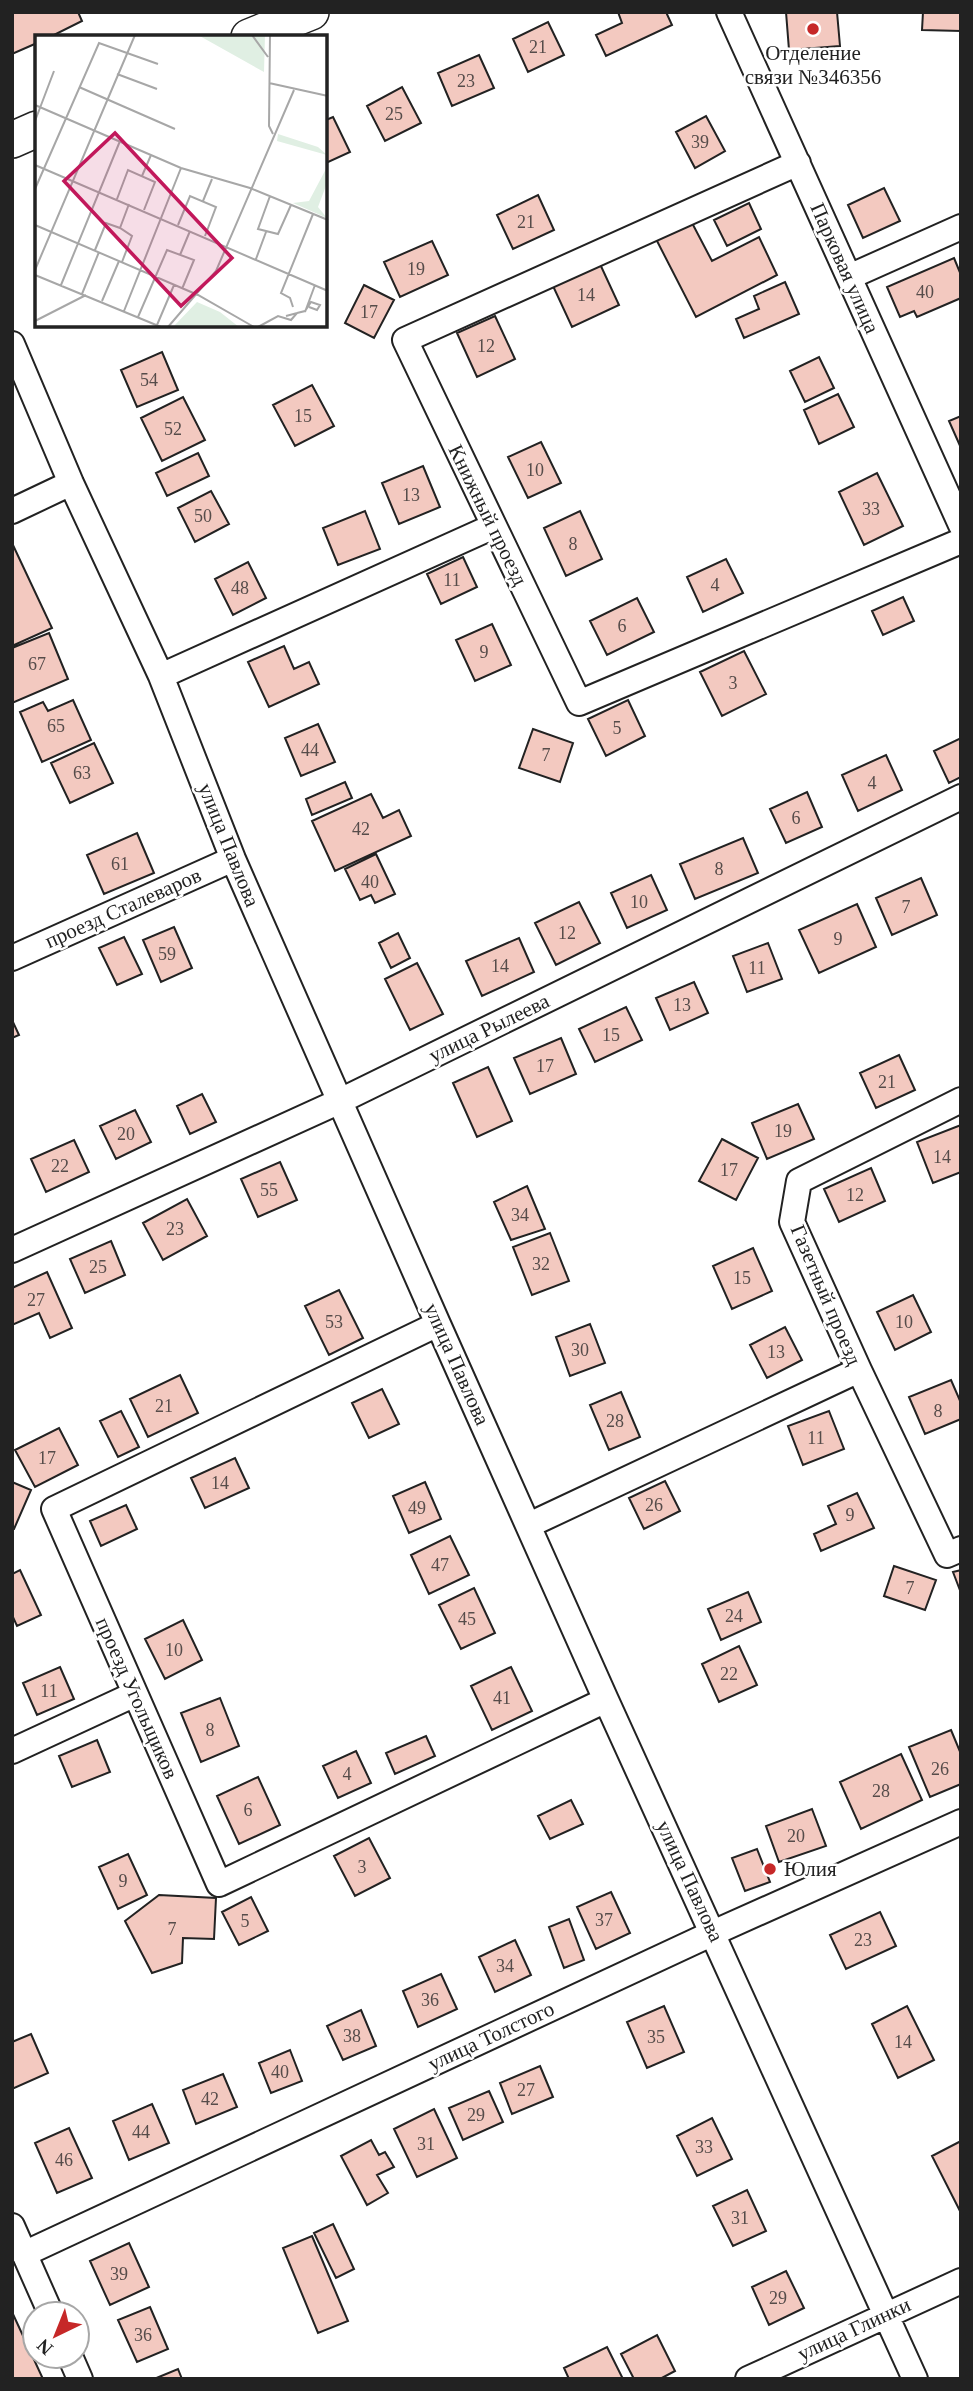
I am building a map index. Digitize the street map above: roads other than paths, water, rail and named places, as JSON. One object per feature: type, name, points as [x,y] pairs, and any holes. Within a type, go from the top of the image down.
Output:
[{"type":"street","points":[[254,35],[311,12]]},
{"type":"street","name":"Парковая улица","points":[[729,12],[961,524]]},
{"type":"street","points":[[12,140],[35,130]]},
{"type":"street","name":"Книжный проезд","points":[[797,163],[405,340],[579,703],[961,541]]},
{"type":"street","points":[[849,277],[961,227]]},
{"type":"street","name":"улица Павлова","points":[[12,344],[71,483],[162,676],[233,859],[438,1324],[915,2379]]},
{"type":"street","points":[[12,511],[71,483]]},
{"type":"street","points":[[162,676],[494,526]]},
{"type":"street","name":"улица Рылеева","points":[[12,1250],[340,1101],[961,797]]},
{"type":"street","name":"проезд Сталеваров","points":[[12,958],[233,859]]},
{"type":"street","name":"Газетный проезд","points":[[961,1100],[799,1181],[792,1222],[947,1555],[961,1549]]},
{"type":"street","name":"проезд Угольщиков","points":[[438,1324],[54,1509],[219,1884],[606,1700]]},
{"type":"street","points":[[529,1525],[859,1370]]},
{"type":"street","points":[[12,1751],[135,1694]]},
{"type":"street","name":"улица Толстого","points":[[24,2254],[713,1933],[961,1822]]},
{"type":"street","points":[[12,2226],[45,2300]]},
{"type":"street","name":"улица Глинки","points":[[748,2379],[961,2281]]},
{"type":"place","name":"Отделение связи №346356","points":[[813,29]]},
{"type":"place","name":"Юлия","points":[[770,1869]]}]
